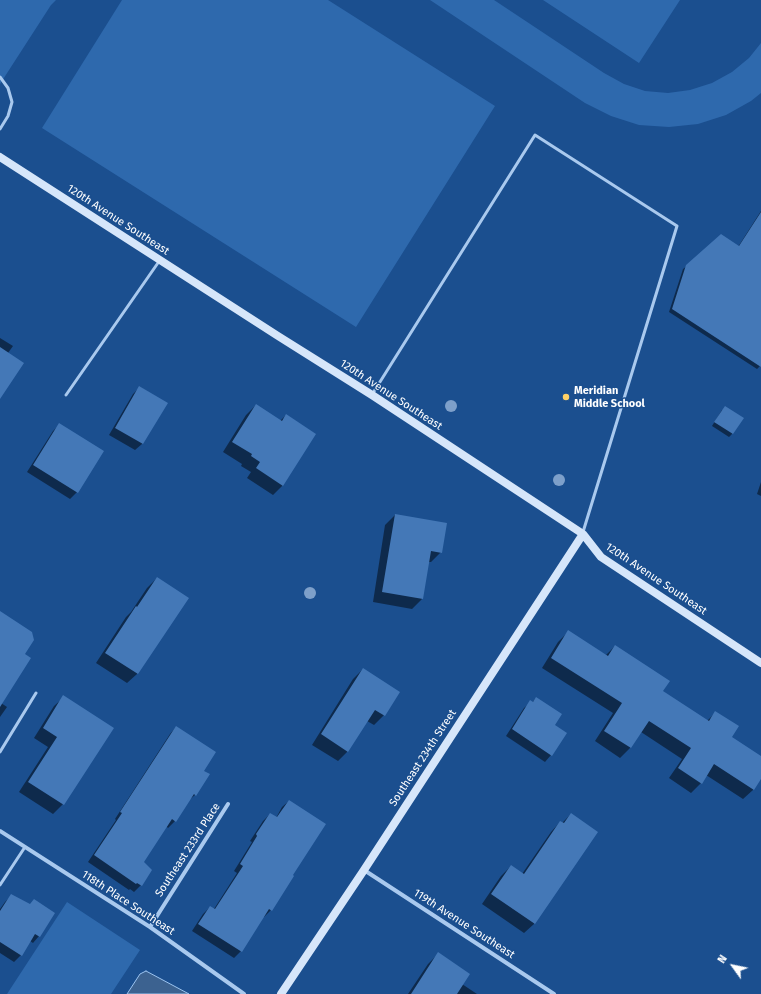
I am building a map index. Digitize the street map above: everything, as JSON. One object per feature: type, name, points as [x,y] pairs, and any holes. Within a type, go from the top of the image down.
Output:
[{"type":"street","name":"120th Avenue Southeast","points":[[0,157],[372,395],[583,534],[601,557],[761,663]]},
{"type":"street","name":"Southeast 234th Street","points":[[281,994],[364,870],[583,534]]},
{"type":"street","name":"Southeast 233rd Place","points":[[150,927],[228,804]]},
{"type":"street","name":"118th Place Southeast","points":[[0,831],[150,927],[244,994]]},
{"type":"street","name":"119th Avenue Southeast","points":[[364,870],[554,994]]},
{"type":"lane","points":[[0,77],[8,88],[12,102],[8,116],[0,129]]},
{"type":"lane","points":[[372,395],[536,135],[677,226],[583,534]]},
{"type":"lane","points":[[66,395],[160,260]]},
{"type":"lane","points":[[0,752],[36,692]]},
{"type":"lane","points":[[0,885],[25,847]]},
{"type":"shaded area","points":[[0,0],[56,0],[51,5],[0,84]]},
{"type":"shaded area","points":[[122,0],[328,0],[495,106],[356,327],[42,128]]},
{"type":"shaded area","points":[[430,0],[494,0],[604,73],[624,84],[645,91],[668,93],[690,90],[712,83],[732,72],[749,58],[761,43],[761,93],[751,101],[726,115],[698,124],[669,127],[639,125],[611,116],[585,103]]},
{"type":"shaded area","points":[[543,0],[680,0],[639,63]]},
{"type":"shaded area","points":[[67,902],[140,950],[111,994],[7,994]]},
{"type":"shaded area","points":[[146,971],[189,994],[127,994],[140,974]]},
{"type":"building","points":[[761,212],[761,367],[672,309],[686,265],[721,234],[739,246]]},
{"type":"building","points":[[0,347],[24,363],[0,399]]},
{"type":"building","points":[[139,386],[168,403],[143,444],[115,428]]},
{"type":"building","points":[[256,404],[282,421],[286,414],[316,434],[283,486],[256,468],[260,462],[251,456],[252,454],[232,442]]},
{"type":"building","points":[[725,406],[744,418],[733,434],[714,422]]},
{"type":"building","points":[[59,423],[104,451],[78,493],[33,465]]},
{"type":"building","points":[[395,514],[447,523],[442,553],[431,551],[423,599],[382,592]]},
{"type":"building","points":[[157,577],[189,598],[138,674],[105,653]]},
{"type":"building","points":[[0,611],[32,632],[34,640],[25,654],[31,658],[0,707]]},
{"type":"building","points":[[568,630],[608,656],[615,645],[670,681],[663,691],[709,721],[715,711],[739,726],[732,737],[761,756],[761,779],[754,790],[714,764],[702,784],[678,768],[691,748],[649,721],[631,748],[604,731],[622,703],[551,658]]},
{"type":"building","points":[[363,668],[400,692],[385,716],[375,710],[348,752],[321,734]]},
{"type":"building","points":[[63,695],[114,728],[64,805],[28,782],[57,737],[43,728]]},
{"type":"building","points":[[536,697],[562,714],[555,725],[567,733],[552,756],[512,729],[530,700],[533,702]]},
{"type":"building","points":[[176,726],[216,752],[204,771],[210,774],[196,796],[194,794],[176,822],[172,819],[144,862],[152,870],[142,886],[137,883],[136,884],[94,855]]},
{"type":"building","points":[[289,800],[326,824],[272,911],[269,909],[242,952],[198,924],[210,906],[215,909],[243,866],[240,864],[257,836],[256,834],[270,813],[277,817]]},
{"type":"building","points":[[571,813],[598,832],[535,924],[491,894],[511,865],[524,874],[560,821],[564,823]]},
{"type":"building","points":[[11,894],[30,904],[34,899],[55,913],[40,937],[35,934],[22,956],[0,942],[0,911]]},
{"type":"building","points":[[438,952],[470,974],[457,994],[411,994]]},
{"type":"place","name":"Meridian Middle School","points":[[566,397]]}]
